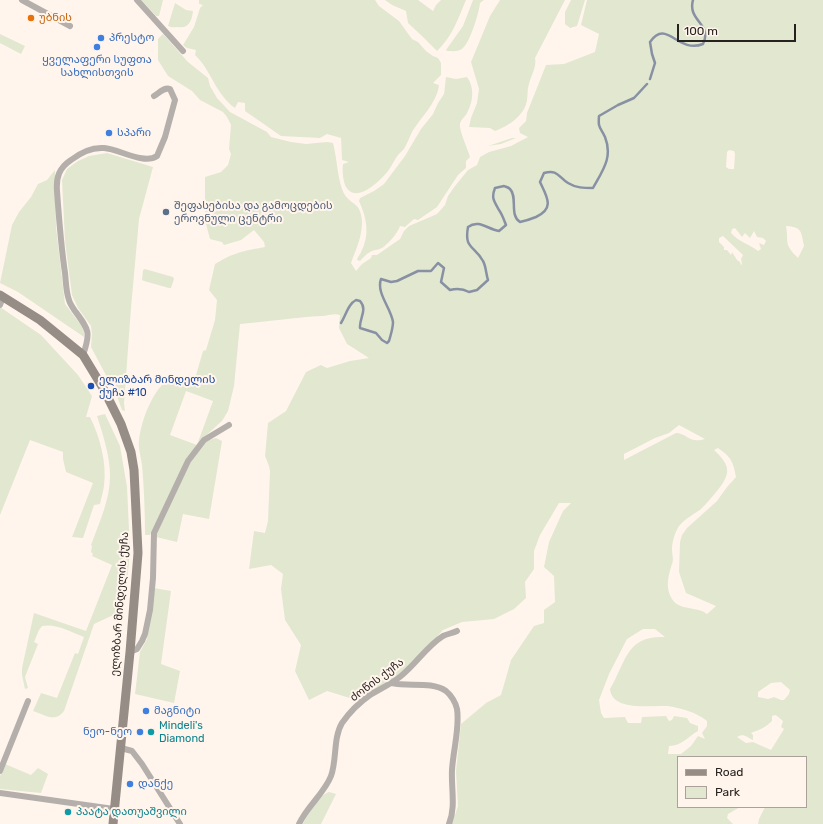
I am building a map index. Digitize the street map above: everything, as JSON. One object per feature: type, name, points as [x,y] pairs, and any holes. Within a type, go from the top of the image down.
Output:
[{"type":"street","points":[[22,0],[70,26]]},
{"type":"street","points":[[137,0],[183,51]]},
{"type":"street","points":[[82,355],[88,337],[88,331],[69,302],[61,242],[57,187],[59,173],[63,165],[75,157],[86,151],[97,148],[106,148],[149,160],[157,156],[175,100],[170,89],[167,88],[154,96]]},
{"type":"street","name":"ელიზბარ მინდელის ქუჩა","points":[[1,299],[40,320],[82,355],[103,388],[121,424],[131,452],[134,470],[138,552],[113,824]]},
{"type":"street","points":[[130,652],[137,649],[142,641],[150,610],[154,533],[188,461],[204,440],[229,425]]},
{"type":"street","name":"ძოწის ქუჩა","points":[[299,824],[309,806],[325,788],[331,775],[339,730],[350,713],[370,695],[392,683],[416,662],[431,645],[444,636],[457,631]]},
{"type":"street","points":[[392,683],[399,685],[439,688],[448,692],[456,703],[457,722],[452,770],[453,805],[449,824]]},
{"type":"street","points":[[0,771],[28,701]]},
{"type":"street","points":[[121,748],[132,751],[142,764],[180,824]]},
{"type":"street","points":[[0,793],[114,809]]},
{"type":"green space","points":[[141,0],[163,0],[159,16],[156,16]]},
{"type":"green space","points":[[199,0],[375,0],[379,6],[399,21],[412,39],[418,42],[426,51],[438,58],[441,63],[441,75],[433,83],[439,85],[438,92],[428,110],[412,132],[404,149],[384,175],[367,190],[355,193],[349,191],[345,185],[343,177],[343,164],[349,162],[342,160],[341,138],[327,134],[320,138],[281,136],[245,111],[245,103],[238,102],[235,108],[228,103],[201,61],[195,55],[196,50],[187,48],[183,45],[194,27],[200,8],[203,5],[199,4]]},
{"type":"green space","points":[[385,0],[418,0],[433,11],[441,0],[466,0],[451,34],[437,51],[408,23],[406,11]]},
{"type":"green space","points":[[473,0],[484,0],[480,3],[478,14],[468,41],[460,50],[447,51],[446,50],[463,26]]},
{"type":"green space","points":[[500,0],[565,0],[535,58],[535,68],[528,86],[526,105],[516,119],[495,131],[490,128],[469,127],[477,103],[479,89],[471,62],[490,16]]},
{"type":"green space","points":[[571,0],[585,0],[577,26],[570,28],[565,24],[565,12]]},
{"type":"green space","points":[[587,0],[823,0],[823,824],[758,824],[764,808],[807,808],[807,756],[677,756],[677,808],[738,808],[728,814],[727,818],[733,824],[452,824],[458,806],[456,771],[461,724],[486,703],[501,695],[511,660],[534,626],[544,623],[544,610],[555,602],[554,576],[544,567],[549,542],[563,511],[571,503],[559,503],[540,535],[534,551],[534,569],[525,582],[526,598],[514,609],[494,619],[462,622],[443,630],[415,661],[389,683],[362,696],[359,695],[353,699],[327,691],[309,700],[295,671],[301,645],[285,620],[281,589],[283,574],[271,565],[249,569],[254,531],[265,533],[268,521],[270,471],[265,456],[268,423],[286,411],[306,372],[321,365],[327,368],[350,361],[369,358],[347,344],[339,328],[340,315],[333,314],[240,324],[234,386],[228,411],[222,421],[202,439],[186,460],[150,535],[145,535],[145,509],[139,443],[140,431],[149,405],[159,389],[171,376],[194,382],[203,351],[206,350],[215,320],[217,300],[209,290],[215,264],[239,252],[265,247],[264,242],[254,230],[241,240],[224,245],[222,242],[210,239],[205,220],[205,177],[221,172],[228,165],[231,154],[229,149],[231,125],[223,112],[200,100],[192,91],[168,76],[158,60],[158,39],[163,34],[188,62],[208,78],[210,86],[217,98],[230,112],[267,132],[271,137],[306,144],[327,142],[333,143],[342,189],[348,199],[359,209],[361,216],[362,229],[351,263],[356,271],[362,264],[371,258],[372,255],[377,255],[400,239],[404,231],[409,226],[437,214],[445,205],[448,196],[455,186],[468,170],[477,165],[480,157],[489,152],[511,146],[528,137],[520,133],[519,128],[526,121],[527,113],[546,65],[564,64],[595,52],[599,34],[581,25]],"holes":[[[729,150],[734,151],[734,169],[729,169],[726,167],[727,152]],[[786,226],[795,227],[801,233],[804,246],[798,258],[788,246]],[[735,228],[742,237],[745,233],[750,238],[754,231],[757,237],[763,238],[766,241],[764,245],[759,243],[761,249],[758,251],[737,239],[731,233],[732,229]],[[723,236],[743,255],[741,259],[742,264],[741,265],[732,252],[731,255],[727,250],[724,250],[724,247],[719,242],[719,238]],[[186,391],[213,401],[197,445],[170,435]],[[679,425],[705,439],[695,440],[680,433],[676,433],[624,460],[624,454],[655,438],[669,433]],[[718,448],[729,457],[734,467],[736,477],[717,501],[687,528],[682,535],[680,542],[679,572],[686,593],[716,606],[707,614],[675,603],[668,591],[668,582],[673,561],[673,543],[679,526],[703,507],[722,485],[727,474],[726,465],[714,450]],[[643,629],[655,629],[665,637],[642,640],[635,645],[624,660],[610,689],[612,696],[618,701],[634,706],[667,706],[683,709],[693,713],[707,721],[707,726],[702,733],[705,739],[698,736],[691,746],[681,754],[668,754],[669,746],[674,746],[684,741],[698,731],[698,726],[690,723],[687,718],[674,716],[672,720],[669,721],[666,716],[642,717],[641,723],[628,723],[625,717],[604,718],[601,713],[599,700],[609,674],[627,639]],[[781,682],[790,690],[789,694],[784,700],[774,697],[768,699],[758,697],[758,692],[771,683]],[[772,716],[777,716],[783,721],[781,727],[784,729],[771,750],[753,742],[746,743],[737,737],[743,735],[753,740],[753,735],[751,733],[772,721]]]},
{"type":"green space","points":[[175,3],[186,10],[193,11],[191,21],[185,27],[168,26]]},
{"type":"green space","points":[[0,34],[25,46],[21,54],[0,43]]},
{"type":"green space","points":[[446,77],[456,79],[467,77],[470,81],[472,90],[471,104],[460,124],[470,157],[466,161],[466,168],[458,175],[437,207],[418,220],[414,219],[405,227],[400,226],[395,235],[384,246],[369,253],[360,261],[357,260],[366,239],[366,220],[359,201],[360,198],[384,184],[405,156],[421,129],[433,114],[444,94]]},
{"type":"green space","points":[[516,138],[501,144],[488,146]]},
{"type":"green space","points":[[107,153],[153,167],[139,219],[124,403],[125,411],[122,410],[117,396],[91,347],[91,326],[78,308],[72,295],[65,241],[62,180],[67,169],[78,161],[89,156]]},
{"type":"green space","points":[[55,170],[56,227],[65,304],[81,325],[84,332],[84,337],[18,292],[0,283],[12,225],[38,184],[47,180]]},
{"type":"green space","points":[[145,269],[173,277],[174,279],[171,288],[142,280],[143,270]]},
{"type":"green space","points":[[0,307],[41,335],[78,375],[92,396],[86,417],[90,417],[100,442],[104,459],[105,477],[100,504],[94,505],[83,538],[72,537],[93,483],[66,472],[63,452],[30,440],[0,515]]},
{"type":"green space","points":[[105,414],[120,446],[127,487],[130,551],[125,603],[119,602],[117,606],[122,608],[122,611],[94,624],[64,711],[57,717],[50,717],[33,711],[41,693],[57,698],[75,653],[78,654],[84,637],[58,627],[47,625],[42,626],[34,642],[38,644],[25,677],[28,688],[25,689],[22,668],[34,613],[86,631],[112,565],[92,556],[93,554],[91,552],[91,545],[104,511],[110,485],[110,468],[104,438],[97,416]]},
{"type":"green space","points":[[216,438],[222,441],[209,519],[183,514],[177,542],[156,537],[156,534],[190,462],[206,441]]},
{"type":"green space","points":[[154,588],[171,591],[161,664],[180,671],[174,703],[135,694],[140,652],[147,639]]},
{"type":"green space","points":[[5,764],[31,775],[38,768],[48,774],[41,793],[0,789],[0,776]]},
{"type":"green space","points":[[329,792],[336,794],[321,824],[303,824],[317,801]]},
{"type":"waterway","points":[[650,79],[655,63],[650,42],[656,36],[662,34],[667,35],[686,45],[694,46],[703,44],[705,32],[693,13],[693,0]]},
{"type":"waterway","points":[[341,323],[351,304],[356,300],[360,301],[363,308],[360,328],[376,333],[387,343],[389,341],[393,322],[380,290],[381,279],[391,282],[397,281],[418,271],[431,271],[438,263],[444,268],[441,282],[450,290],[460,289],[469,292],[477,290],[488,280],[483,261],[467,239],[468,227],[479,224],[499,231],[506,225],[494,199],[493,194],[495,188],[504,186],[510,189],[513,197],[515,215],[520,222],[536,217],[546,210],[548,202],[547,197],[540,182],[544,173],[552,172],[558,174],[565,181],[574,186],[593,188],[606,163],[608,151],[605,137],[599,125],[599,116],[634,98],[647,84]]},
{"type":"place","name":"უბნის","points":[[31,18]]},
{"type":"place","name":"პრესტო","points":[[101,38]]},
{"type":"place","name":"ყველაფერი სუფთა სახლისთვის","points":[[97,47]]},
{"type":"place","name":"სპარი","points":[[109,133]]},
{"type":"place","name":"შეფასებისა და გამოცდების ეროვნული ცენტრი","points":[[166,212]]},
{"type":"place","name":"ელიზბარ მინდელის ქუჩა #10","points":[[91,386]]},
{"type":"place","name":"მაგნიტი","points":[[146,711]]},
{"type":"place","name":"ნეო-ნეო","points":[[140,732]]},
{"type":"place","name":"Mindeli's Diamond","points":[[151,732]]},
{"type":"place","name":"დანქე","points":[[130,784]]},
{"type":"place","name":"პაატა დათუაშვილი","points":[[68,812]]}]
